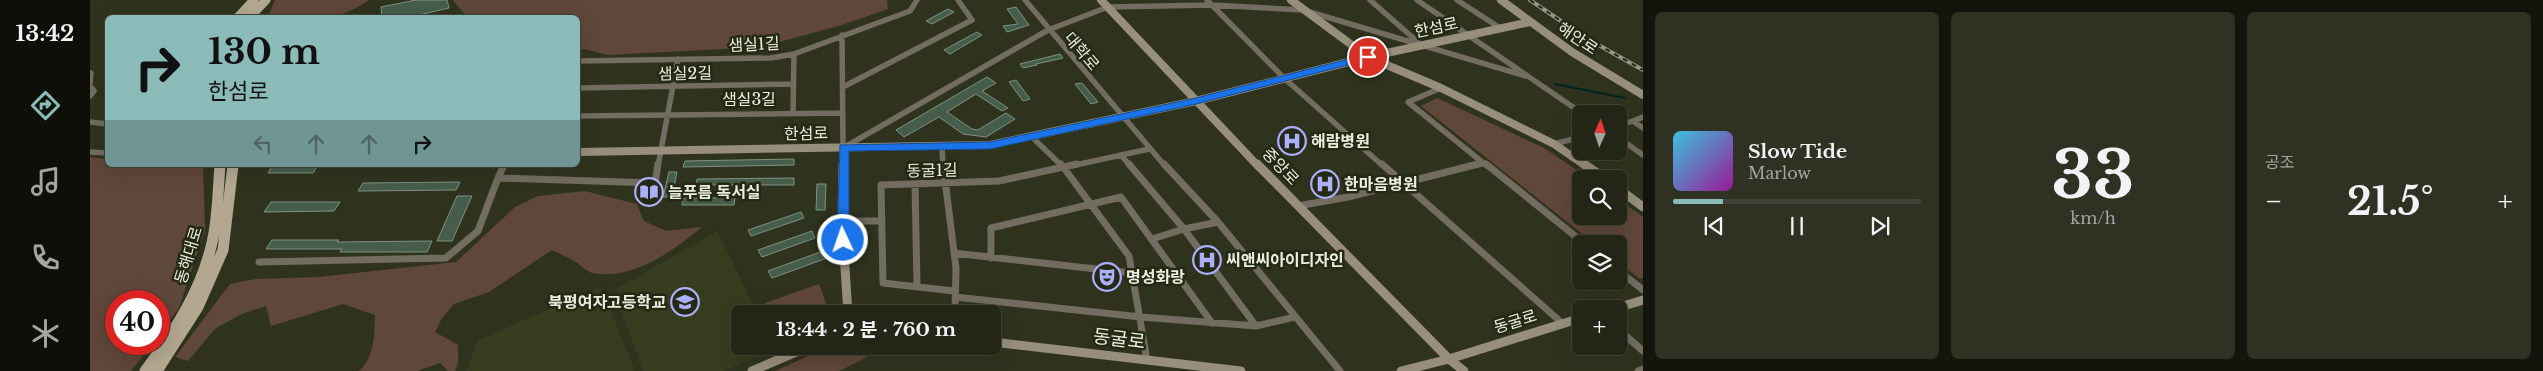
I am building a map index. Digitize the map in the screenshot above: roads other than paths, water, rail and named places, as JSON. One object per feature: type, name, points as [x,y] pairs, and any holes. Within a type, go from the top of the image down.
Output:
[{"type":"main road","points":[[240,15],[254,0]]},
{"type":"main road","points":[[252,15],[266,0]]},
{"type":"main road","name":"동해대로","points":[[144,371],[181,319],[201,278],[213,238],[220,167]]},
{"type":"main road","name":"동해대로","points":[[157,371],[198,307],[223,250],[233,167]]},
{"type":"street","name":"샘실1길","points":[[580,61],[771,58],[794,54],[910,11],[917,0]]},
{"type":"street","points":[[843,87],[972,20],[958,0]]},
{"type":"street","name":"대학로","points":[[1025,0],[1048,30],[1149,149],[1218,222],[1340,371]]},
{"type":"street","points":[[1291,0],[1368,57],[1441,88],[1554,144],[1593,170]]},
{"type":"street","points":[[1370,0],[1421,45]]},
{"type":"street","points":[[1417,0],[1572,107]]},
{"type":"street","points":[[1457,0],[1500,28]]},
{"type":"street","name":"해안로","points":[[1501,0],[1572,52],[1643,95]]},
{"type":"street","points":[[844,148],[1048,30],[1105,3],[1209,2],[1278,10],[1303,10],[1526,76]]},
{"type":"street","points":[[1209,2],[1284,78],[1562,323]]},
{"type":"street","name":"중앙로","points":[[1105,3],[1296,206],[1448,359],[1464,371]]},
{"type":"street","name":"한섬로","points":[[580,152],[990,145],[1033,138],[1121,116],[1196,101],[1368,57],[1530,22]]},
{"type":"street","points":[[842,35],[844,148],[842,221],[847,305]]},
{"type":"street","points":[[793,113],[794,54]]},
{"type":"street","points":[[498,178],[655,183],[659,151],[678,59]]},
{"type":"street","points":[[90,96],[94,90],[90,85],[91,73]]},
{"type":"street","name":"샘실2길","points":[[580,88],[793,84]]},
{"type":"street","points":[[1441,88],[1408,102],[1574,235]]},
{"type":"street","name":"샘실3길","points":[[580,116],[843,113]]},
{"type":"street","points":[[1628,123],[1643,117]]},
{"type":"street","points":[[1633,121],[1643,128]]},
{"type":"street","points":[[90,122],[105,124]]},
{"type":"street","points":[[1033,138],[1065,168],[1129,256],[1147,360]]},
{"type":"street","points":[[1554,144],[1572,139]]},
{"type":"street","points":[[1628,144],[1643,155]]},
{"type":"street","points":[[942,146],[944,184],[956,268],[955,305]]},
{"type":"street","name":"동굴1길","points":[[1149,149],[1000,181],[881,185],[883,283],[1141,317],[1256,326],[1295,317]]},
{"type":"street","points":[[90,152],[105,153]]},
{"type":"street","points":[[1122,156],[1184,229],[1256,326]]},
{"type":"street","points":[[1296,206],[1404,184],[1484,163]]},
{"type":"street","points":[[259,262],[446,258],[478,231],[503,167]]},
{"type":"street","points":[[915,184],[917,286]]},
{"type":"street","points":[[1627,195],[1643,207]]},
{"type":"street","points":[[991,258],[990,228],[1121,197],[1212,322]]},
{"type":"street","points":[[842,221],[882,221]]},
{"type":"street","points":[[1152,239],[1184,229],[1218,222]]},
{"type":"street","points":[[954,253],[1132,273]]},
{"type":"street","points":[[1627,277],[1643,290]]},
{"type":"street","points":[[1627,305],[1643,300]]},
{"type":"street","name":"동굴로","points":[[1405,371],[1572,320]]},
{"type":"street","points":[[1627,337],[1643,351]]},
{"type":"street","name":"동굴로","points":[[1001,343],[1241,371]]},
{"type":"street","points":[[752,371],[789,355]]},
{"type":"street","points":[[1638,371],[1643,369]]},
{"type":"waterway","points":[[1555,84],[1625,98]]},
{"type":"railway","points":[[1530,0],[1586,38],[1643,70]]},
{"type":"place","name":"해람병원","points":[[1292,141]]},
{"type":"place","name":"한마음병원","points":[[1325,184]]},
{"type":"place","name":"늘푸름 독서실","points":[[649,192]]},
{"type":"place","name":"씨앤씨아이디자인","points":[[1207,260]]},
{"type":"place","name":"명성화랑","points":[[1107,277]]},
{"type":"place","name":"북평여자고등학교","points":[[685,302]]}]
